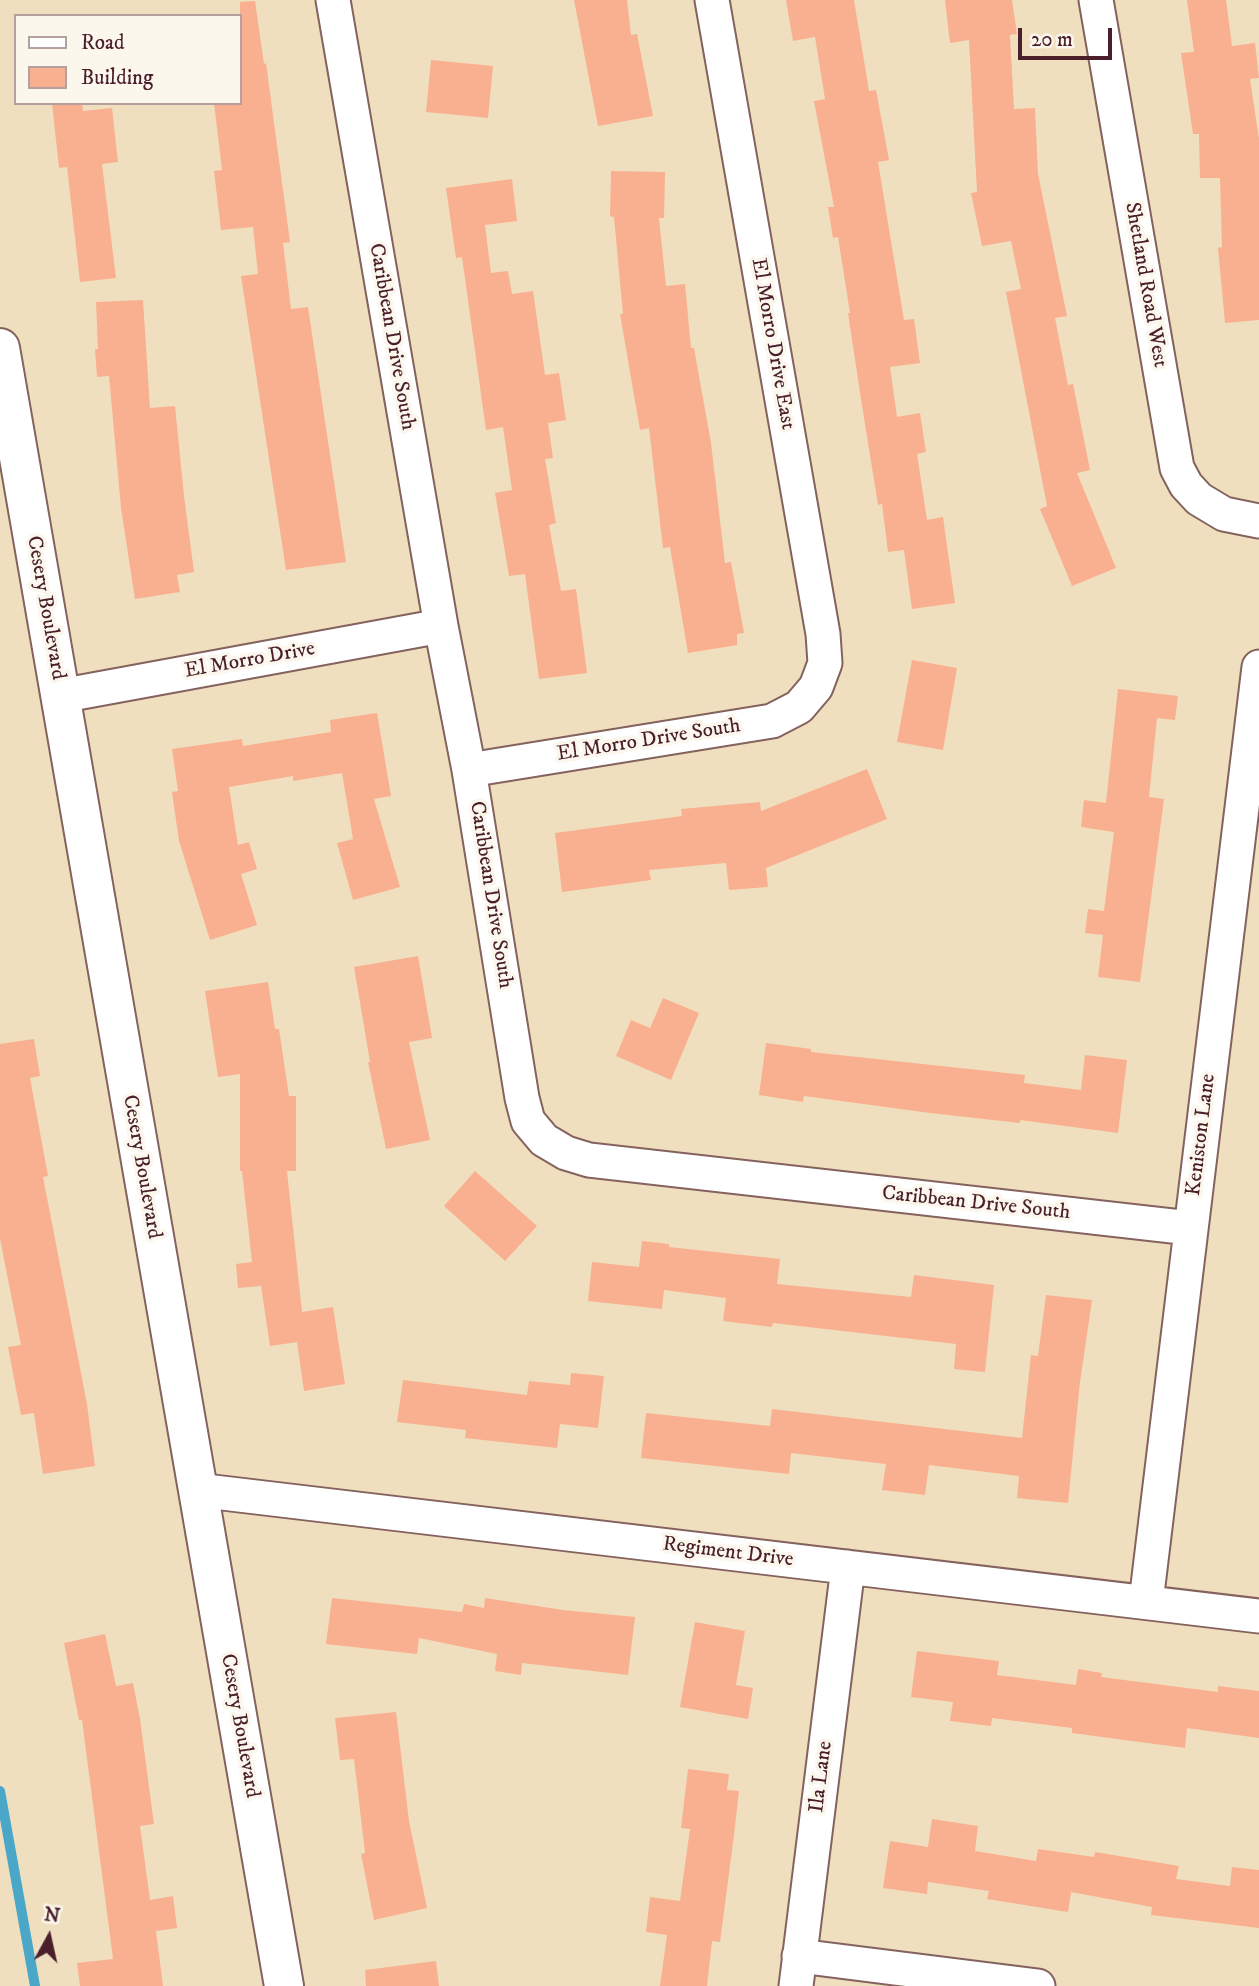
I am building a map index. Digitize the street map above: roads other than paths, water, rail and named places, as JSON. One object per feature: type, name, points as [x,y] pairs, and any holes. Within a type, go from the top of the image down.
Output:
[{"type":"main road","name":"Cesery Boulevard","points":[[0,348],[284,1986]]},
{"type":"street","name":"Caribbean Drive South","points":[[333,0],[441,626],[470,770],[522,1098],[528,1121],[544,1140],[566,1153],[589,1160],[1190,1228]]},
{"type":"street","name":"El Morro Drive East","points":[[712,0],[823,634],[825,663],[816,687]]},
{"type":"street","name":"Shetland Road West","points":[[1096,0],[1177,468],[1186,485],[1199,499],[1224,514],[1259,520]]},
{"type":"street","name":"El Morro Drive","points":[[60,696],[441,626]]},
{"type":"street","name":"Keniston Lane","points":[[1146,1602],[1259,667]]},
{"type":"street","name":"El Morro Drive South","points":[[470,770],[772,721],[799,707],[816,687]]},
{"type":"street","name":"Regiment Drive","points":[[197,1490],[1259,1616]]},
{"type":"street","name":"Ila Lane","points":[[797,1971],[848,1567]]},
{"type":"street","points":[[797,1971],[1038,1986]]},
{"type":"waterway","points":[[0,1791],[35,1986]]}]
